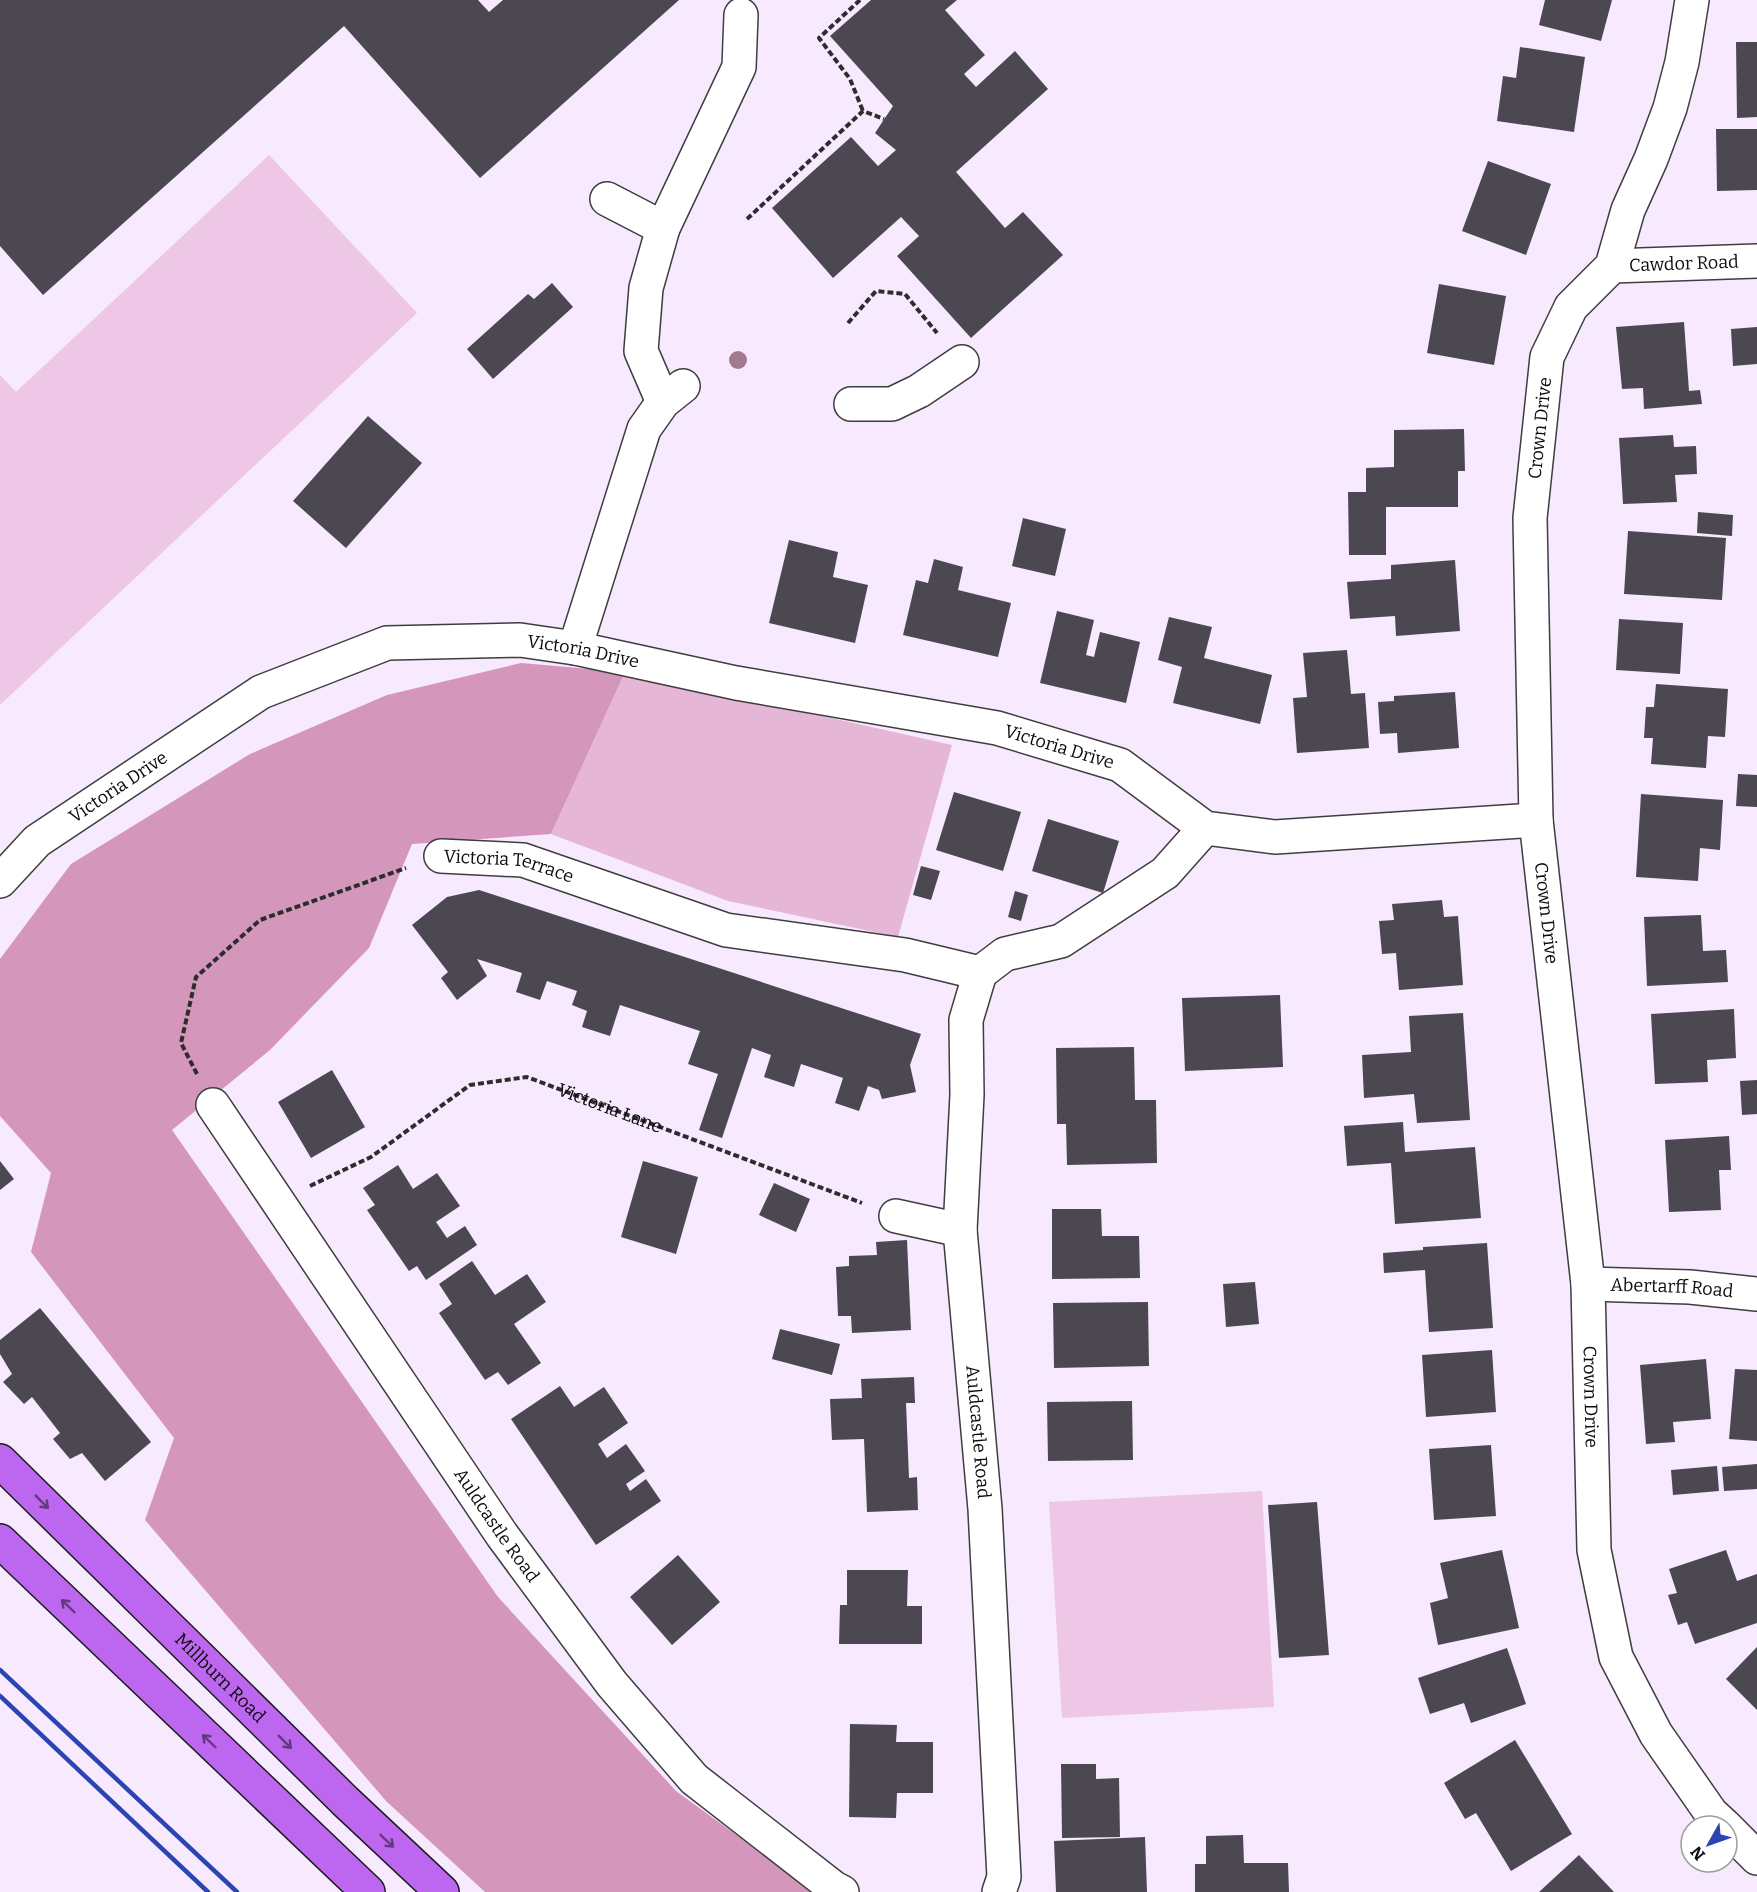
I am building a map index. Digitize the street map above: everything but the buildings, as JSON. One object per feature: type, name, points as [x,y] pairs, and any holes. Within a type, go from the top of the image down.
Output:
[{"type":"main road","name":"Millburn Road","points":[[0,1461],[345,1801],[442,1892]]},
{"type":"main road","points":[[0,1541],[368,1892]]},
{"type":"street","points":[[1612,267],[1628,210],[1651,159],[1670,108],[1682,62],[1692,0]]},
{"type":"street","points":[[575,648],[644,429],[673,394],[640,351],[646,288],[663,228],[739,67],[741,15]]},
{"type":"street","points":[[607,199],[663,228]]},
{"type":"street","name":"Cawdor Road","points":[[1612,267],[1757,261]]},
{"type":"street","name":"Crown Drive","points":[[1612,267],[1571,307],[1547,357],[1530,518],[1536,820],[1588,1284],[1594,1550],[1616,1657],[1656,1734],[1712,1814]]},
{"type":"street","points":[[852,404],[892,404],[919,391],[962,362]]},
{"type":"street","name":"Victoria Drive","points":[[0,881],[37,841],[261,692],[387,643],[520,640],[575,648],[736,682],[997,728],[1120,765],[1205,828],[1275,837],[1536,820]]},
{"type":"street","points":[[980,973],[1005,954],[1061,941],[1165,873],[1205,828]]},
{"type":"street","name":"Victoria Terrace","points":[[441,856],[523,860],[726,930],[905,955],[980,973]]},
{"type":"street","name":"Auldcastle Road","points":[[980,973],[966,1020],[967,1095],[960,1230],[985,1509],[1004,1877],[999,1892]]},
{"type":"street","name":"Auldcastle Road","points":[[213,1105],[502,1535],[612,1684],[694,1779],[842,1892]]},
{"type":"street","points":[[896,1216],[960,1230]]},
{"type":"street","name":"Abertarff Road","points":[[1588,1284],[1690,1287],[1757,1294]]},
{"type":"street","name":"Crown Drive","points":[[1739,1840],[1757,1857]]},
{"type":"path","points":[[861,0],[819,38],[850,79],[863,111],[884,119]]},
{"type":"path","points":[[747,219],[863,111]]},
{"type":"path","points":[[848,323],[876,291],[905,294],[962,362]]},
{"type":"path","name":"Victoria Terrace","points":[[213,1105],[181,1043],[196,977],[260,920],[441,856]]},
{"type":"path","name":"Victoria Lane","points":[[279,1202],[371,1157],[470,1085],[527,1077],[896,1216]]},
{"type":"shaded area","points":[[269,155],[417,313],[0,705],[0,375],[16,392]]},
{"type":"shaded area","points":[[521,663],[625,672],[551,834],[412,844],[369,948],[270,1050],[172,1130],[498,1597],[676,1791],[815,1892],[485,1892],[386,1801],[145,1520],[174,1438],[31,1252],[51,1173],[0,1116],[0,959],[71,864],[250,754],[387,695]]},
{"type":"shaded area","points":[[625,672],[952,745],[898,937],[728,901],[551,834]]},
{"type":"shaded area","points":[[1262,1491],[1274,1707],[1062,1718],[1049,1502]]},
{"type":"railway","points":[[0,1670],[237,1892]]},
{"type":"railway","points":[[0,1696],[208,1892]]}]
